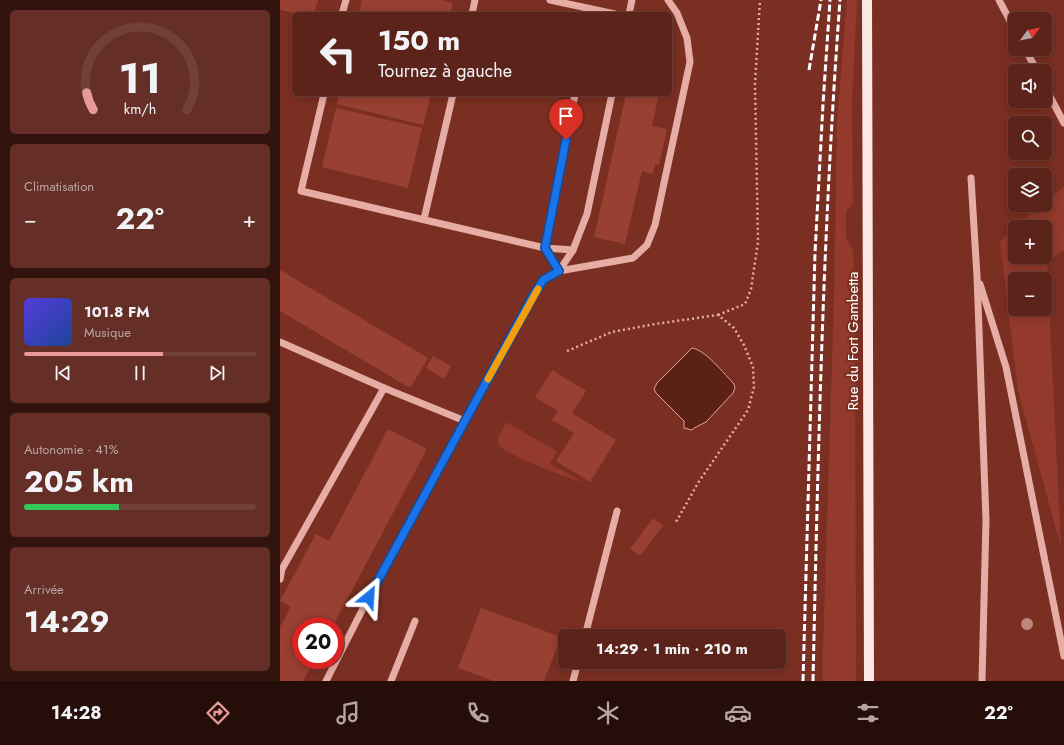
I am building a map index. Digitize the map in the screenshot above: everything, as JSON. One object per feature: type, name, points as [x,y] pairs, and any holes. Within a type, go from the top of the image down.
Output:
[{"type":"main road","name":"Rue du Fort Gambetta","points":[[867,0],[869,680]]},
{"type":"lane","points":[[343,12],[346,0]]},
{"type":"lane","points":[[472,12],[475,0]]},
{"type":"lane","points":[[550,0],[592,12]]},
{"type":"lane","points":[[629,12],[632,0]]},
{"type":"lane","points":[[326,681],[376,583],[543,280],[559,271],[633,258],[647,245],[655,225],[690,62],[687,38],[677,13],[668,0]]},
{"type":"lane","points":[[999,0],[1008,17]]},
{"type":"lane","points":[[324,96],[301,190],[545,248],[573,250]]},
{"type":"lane","points":[[424,219],[453,96]]},
{"type":"lane","points":[[559,271],[545,248],[575,96]]},
{"type":"lane","points":[[559,271],[573,250],[587,214],[612,96]]},
{"type":"lane","points":[[1052,100],[1064,123]]},
{"type":"lane","points":[[971,178],[977,276],[986,520],[982,681]]},
{"type":"lane","points":[[977,276],[1006,367],[1064,656]]},
{"type":"lane","points":[[280,342],[465,422]]},
{"type":"lane","points":[[280,579],[281,568],[384,388]]},
{"type":"lane","points":[[587,629],[617,511]]},
{"type":"lane","points":[[391,681],[416,621]]},
{"type":"lane","points":[[573,681],[576,669]]},
{"type":"path","points":[[567,351],[612,332],[718,315],[745,304],[751,289],[758,242],[755,83],[760,0]]},
{"type":"path","points":[[676,522],[698,483],[748,410],[754,387],[752,367],[744,345],[734,328],[718,315]]},
{"type":"shaded area","points":[[847,0],[857,0],[852,104],[853,204],[846,211],[846,238],[853,250],[855,348],[856,681],[822,681],[834,298],[837,121]]},
{"type":"shaded area","points":[[1064,187],[1064,250],[1052,258],[1052,220],[1024,220],[1034,212],[1052,212],[1052,197]]},
{"type":"shaded area","points":[[1008,234],[1008,264],[1047,264],[1047,272],[1008,272],[1008,308],[1000,241]]},
{"type":"shaded area","points":[[1009,316],[1050,316],[1061,547],[1018,391]]},
{"type":"shaded area","points":[[692,348],[703,353],[709,358],[734,384],[735,388],[733,393],[706,422],[692,430],[684,428],[684,421],[656,393],[654,389],[657,383]]},
{"type":"shaded area","points":[[506,422],[557,451],[550,464],[585,483],[530,463],[499,446],[498,438]]},
{"type":"building","points":[[280,0],[318,0],[315,12],[292,13],[280,10]]},
{"type":"building","points":[[362,0],[440,0],[453,3],[451,12],[359,12]]},
{"type":"building","points":[[339,96],[430,96],[423,125],[337,104]]},
{"type":"building","points":[[626,96],[659,96],[652,126],[667,129],[659,165],[655,164],[653,174],[642,171],[625,244],[594,237]]},
{"type":"building","points":[[336,108],[422,128],[408,188],[322,167]]},
{"type":"building","points":[[280,270],[428,358],[410,388],[280,311]]},
{"type":"building","points":[[433,356],[451,366],[444,379],[426,368]]},
{"type":"building","points":[[552,370],[586,391],[572,413],[616,440],[590,482],[556,461],[574,433],[552,420],[558,411],[535,397]]},
{"type":"building","points":[[388,429],[427,449],[338,617],[292,617],[292,669],[310,669],[303,681],[280,681],[280,627],[291,607],[280,601],[316,534],[329,541]]},
{"type":"building","points":[[653,518],[663,526],[640,556],[630,549]]},
{"type":"building","points":[[481,608],[558,636],[558,645],[544,681],[494,681],[458,668]]},
{"type":"railway","points":[[809,70],[821,0]]},
{"type":"railway","points":[[803,681],[815,253],[830,0]]},
{"type":"railway","points":[[813,681],[825,255],[840,0]]},
{"type":"slow traffic","points":[[488,379],[520,318],[538,289]]},
{"type":"route","points":[[369,597],[533,296],[543,280],[559,271],[545,248],[566,140]]}]
